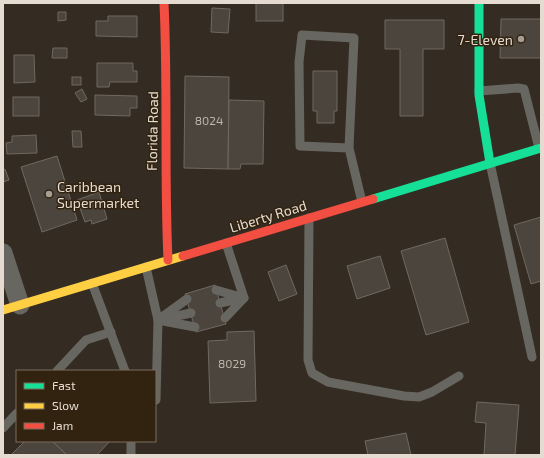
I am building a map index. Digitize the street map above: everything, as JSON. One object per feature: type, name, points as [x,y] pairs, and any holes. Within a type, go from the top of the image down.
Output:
[{"type":"main road","name":"Florida Road","points":[[164,3],[167,67],[165,192],[168,260]]},
{"type":"main road","points":[[479,3],[478,91],[490,163]]},
{"type":"main road","name":"Liberty Road","points":[[12,308],[540,148]]},
{"type":"street","points":[[3,253],[12,308]]},
{"type":"lane","points":[[349,148],[300,146],[299,62],[302,35],[354,38],[349,148],[362,202]]},
{"type":"lane","points":[[478,91],[518,88],[524,89],[540,148]]},
{"type":"lane","points":[[490,163],[532,357]]},
{"type":"lane","points":[[308,218],[308,360],[312,373],[328,382],[404,396],[419,397],[432,392],[459,376]]},
{"type":"lane","points":[[226,243],[244,298]]},
{"type":"lane","points":[[146,267],[158,320],[156,400]]},
{"type":"lane","points":[[92,283],[125,370]]},
{"type":"lane","points":[[216,290],[244,298]]},
{"type":"lane","points":[[220,304],[244,298]]},
{"type":"lane","points":[[225,318],[244,298]]},
{"type":"lane","points":[[158,320],[187,299]]},
{"type":"lane","points":[[158,320],[191,313]]},
{"type":"lane","points":[[158,320],[195,327]]},
{"type":"lane","points":[[58,370],[86,340],[111,332]]},
{"type":"lane","points":[[3,428],[16,414]]},
{"type":"lane","points":[[131,442],[131,455]]},
{"type":"building","points":[[256,3],[283,3],[283,21],[256,21]]},
{"type":"building","points":[[212,8],[230,9],[228,33],[211,32]]},
{"type":"building","points":[[58,12],[66,12],[66,20],[58,21]]},
{"type":"building","points":[[108,16],[137,16],[137,37],[96,36],[96,21],[108,21]]},
{"type":"building","name":"7-Eleven","points":[[501,19],[541,19],[541,58],[500,58]]},
{"type":"building","points":[[385,20],[444,20],[444,49],[423,49],[423,116],[400,116],[400,49],[385,49]]},
{"type":"building","points":[[53,48],[67,48],[67,58],[52,58]]},
{"type":"building","points":[[14,55],[34,55],[35,82],[14,83]]},
{"type":"building","points":[[97,63],[133,63],[133,71],[137,71],[137,82],[110,82],[109,87],[97,87]]},
{"type":"building","points":[[313,71],[337,71],[337,111],[334,111],[334,123],[317,123],[317,111],[313,111]]},
{"type":"building","points":[[185,76],[229,77],[228,169],[184,168]]},
{"type":"building","points":[[72,77],[81,77],[81,85],[72,85]]},
{"type":"building","points":[[82,89],[87,99],[81,102],[75,93]]},
{"type":"building","points":[[95,95],[137,96],[137,108],[130,108],[130,116],[95,115]]},
{"type":"building","points":[[13,97],[39,97],[39,116],[13,116]]},
{"type":"building","points":[[229,100],[264,101],[263,164],[241,164],[240,169],[228,169]]},
{"type":"building","points":[[72,131],[81,131],[82,147],[73,147]]},
{"type":"building","points":[[36,135],[37,153],[7,154],[6,143],[12,142],[12,136]]},
{"type":"building","name":"Caribbean Supermarket","points":[[57,156],[77,220],[42,232],[21,167]]},
{"type":"building","points":[[5,169],[9,180],[3,182],[3,170]]},
{"type":"building","points":[[99,192],[107,219],[92,224],[91,220],[85,222],[77,200]]},
{"type":"building","points":[[541,217],[541,281],[531,284],[514,225]]},
{"type":"building","points":[[445,238],[469,322],[426,335],[401,251]]},
{"type":"building","points":[[380,256],[390,288],[357,299],[347,266]]},
{"type":"building","points":[[286,265],[297,294],[279,301],[268,272]]},
{"type":"building","points":[[215,285],[226,324],[196,332],[185,294]]},
{"type":"building","points":[[254,331],[256,401],[210,403],[208,341],[227,340],[227,332]]},
{"type":"building","points":[[477,402],[519,405],[515,455],[484,455],[486,423],[475,422]]},
{"type":"building","points":[[406,433],[411,455],[368,455],[365,441]]},
{"type":"building","points":[[24,442],[53,442],[67,455],[11,455]]},
{"type":"building","points":[[53,442],[109,442],[97,455],[67,455]]},
{"type":"traffic: fast","points":[[479,3],[479,95],[490,163]]},
{"type":"traffic: fast","points":[[373,199],[541,148]]},
{"type":"traffic: slow","points":[[3,310],[183,256]]},
{"type":"traffic: jam","points":[[164,3],[168,260]]},
{"type":"traffic: jam","points":[[183,256],[373,199]]},
{"type":"place","name":"7-Eleven","points":[[521,39]]},
{"type":"place","name":"Caribbean Supermarket","points":[[49,194]]}]
